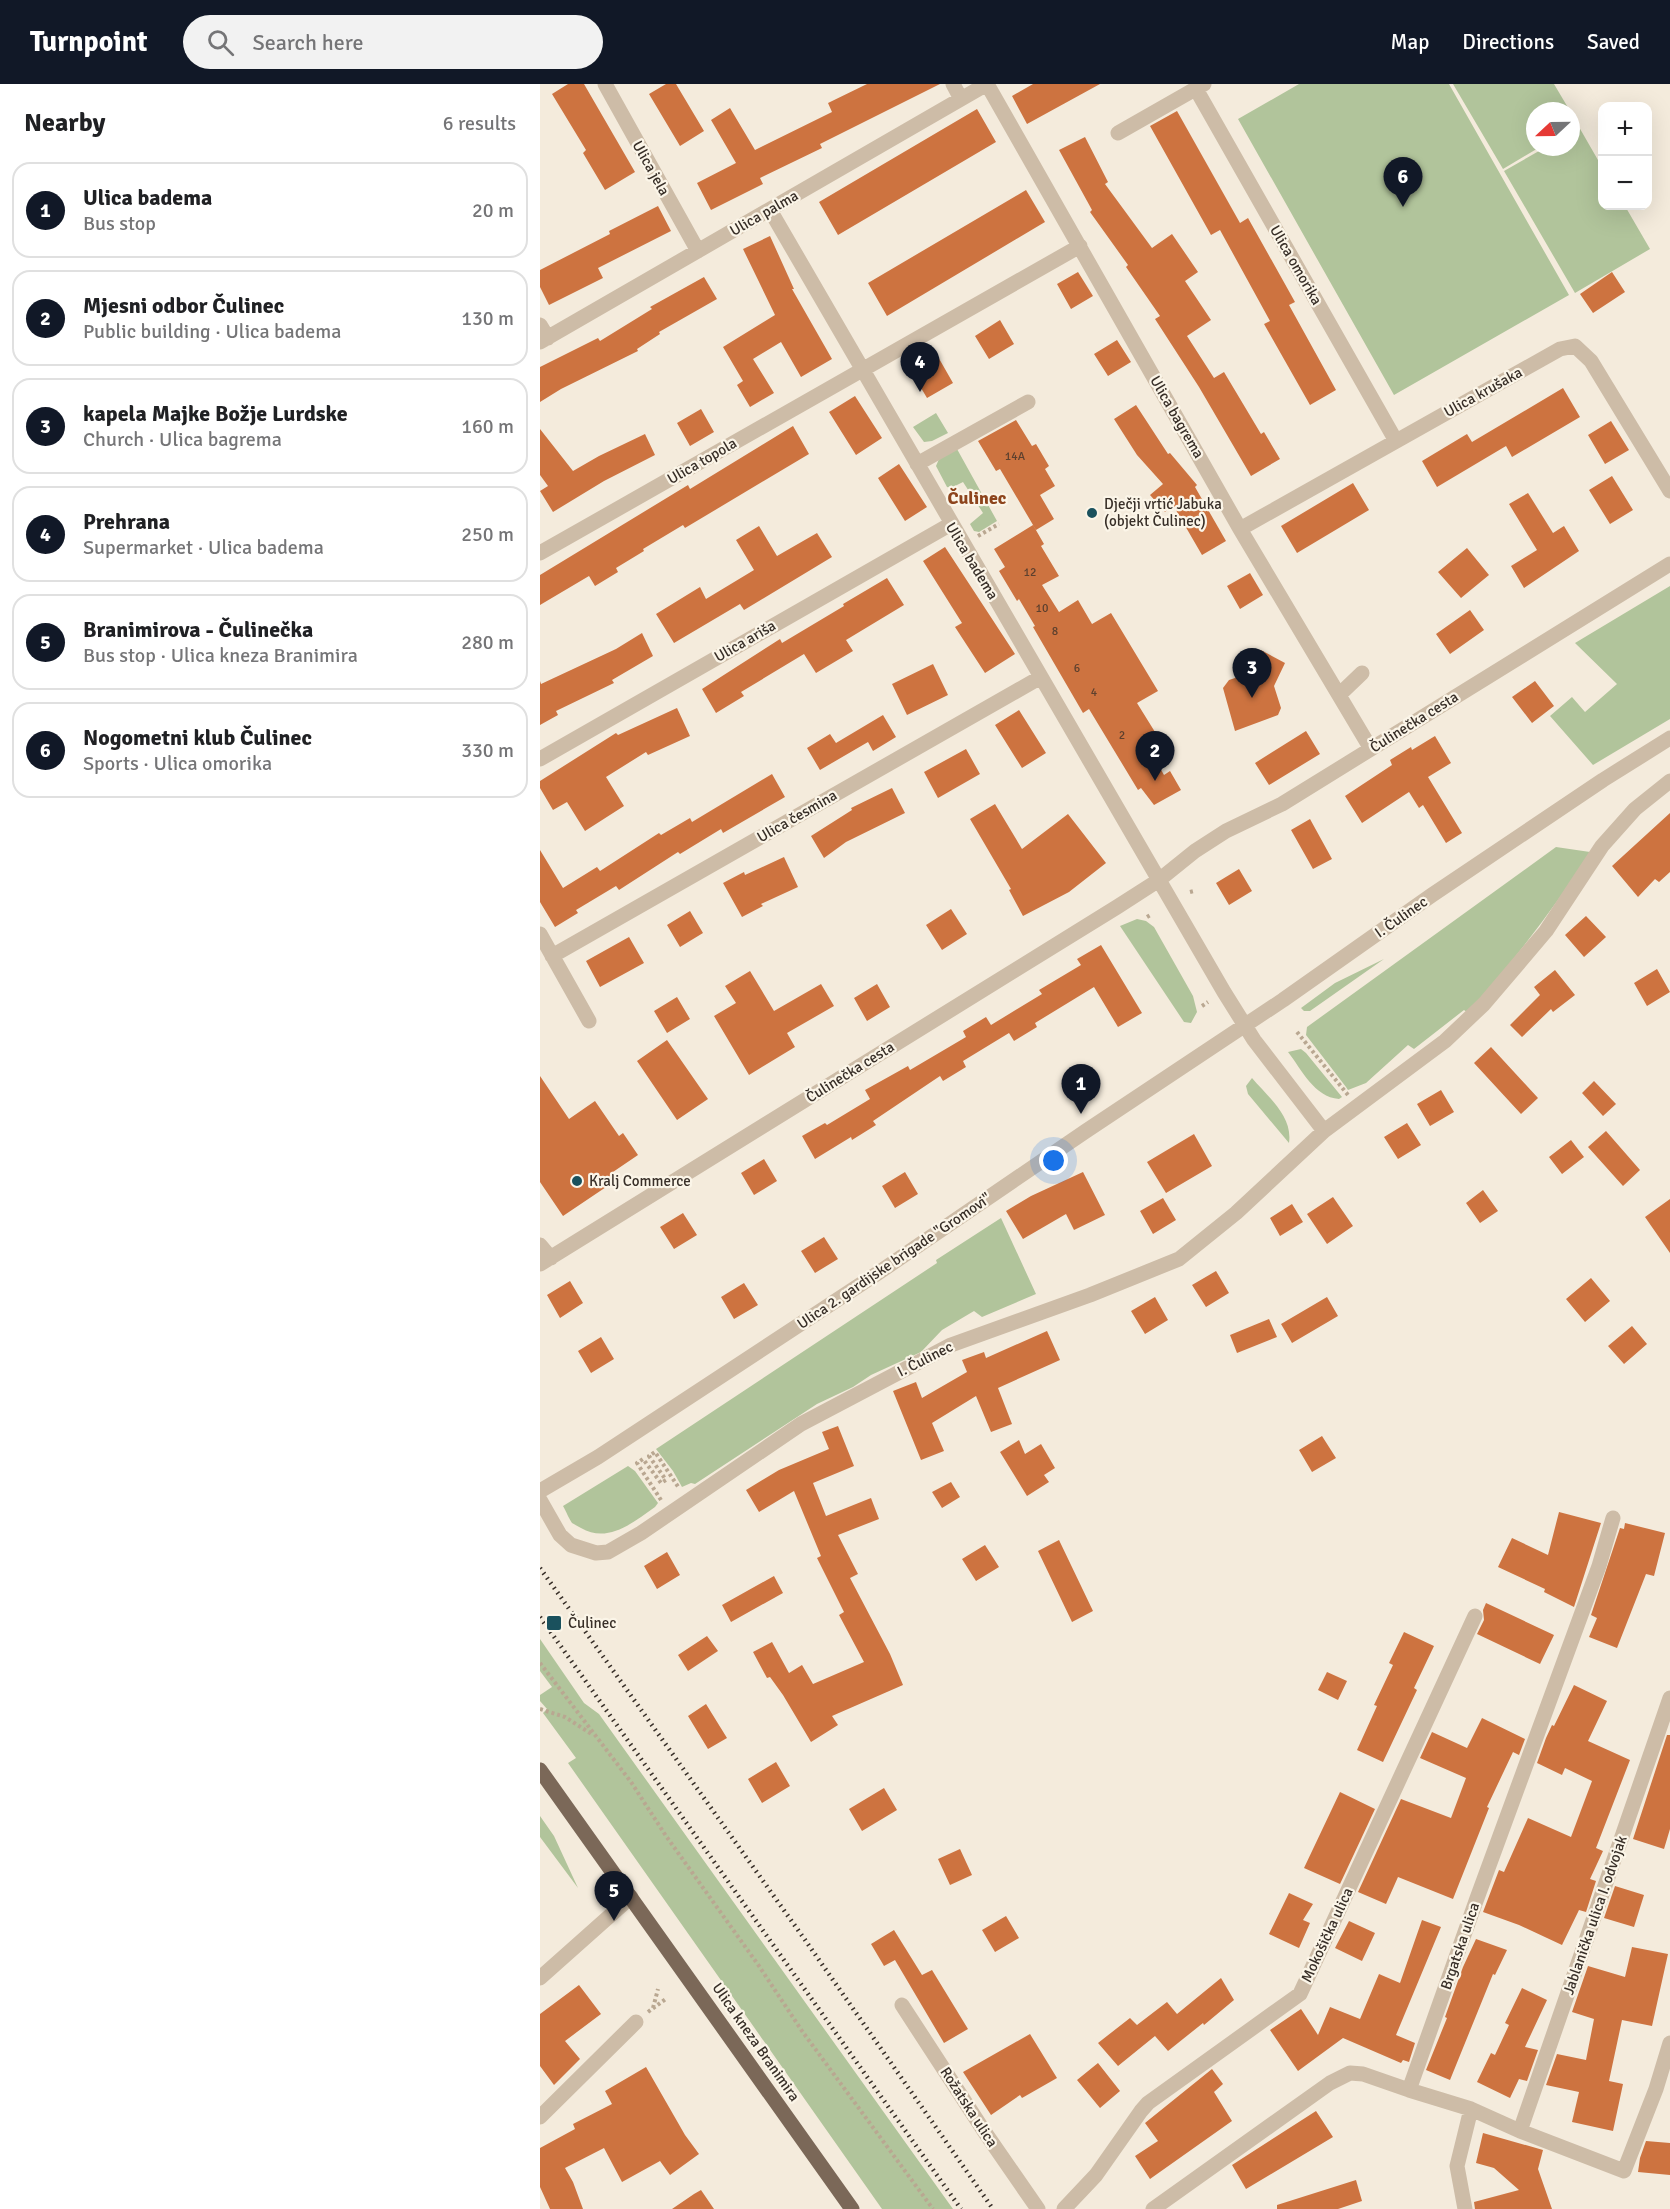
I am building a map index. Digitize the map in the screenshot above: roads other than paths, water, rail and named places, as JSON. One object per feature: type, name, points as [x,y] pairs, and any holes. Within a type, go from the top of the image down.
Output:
[{"type":"main road","name":"Ulica kneza Branimira","points":[[542,1775],[852,2209]]},
{"type":"street","name":"Ulica jela","points":[[605,84],[698,251]]},
{"type":"street","points":[[953,84],[961,99]]},
{"type":"street","name":"Ulica palma","points":[[543,335],[698,251],[987,84]]},
{"type":"street","name":"Ulica bagrema","points":[[987,84],[1240,529],[1371,749]]},
{"type":"street","points":[[1118,133],[1200,86]]},
{"type":"street","name":"Ulica omorika","points":[[1200,86],[1396,441]]},
{"type":"street","name":"Ulica badema","points":[[770,210],[1159,880]]},
{"type":"street","name":"Ulica topola","points":[[540,553],[1080,246]]},
{"type":"street","name":"Ulica krušaka","points":[[1240,529],[1560,348],[1575,346],[1591,361],[1670,491]]},
{"type":"street","points":[[917,464],[1028,402]]},
{"type":"street","name":"Ulica ariša","points":[[540,759],[951,524]]},
{"type":"street","name":"Čulinečka cesta","points":[[545,1261],[1159,880],[1187,856],[1226,831],[1282,804],[1670,564]]},
{"type":"street","points":[[1339,695],[1362,673]]},
{"type":"street","name":"Ulica česmina","points":[[552,956],[1041,676]]},
{"type":"street","name":"I. Čulinec","points":[[1245,1026],[1442,888],[1670,738]]},
{"type":"street","name":"I. Čulinec","points":[[544,1506],[560,1535],[571,1545],[596,1553],[608,1552],[620,1547],[801,1424],[951,1345],[1090,1295],[1179,1259],[1236,1213],[1324,1131],[1445,1041],[1484,1004],[1546,931],[1602,846],[1635,809],[1670,781]]},
{"type":"street","points":[[1159,880],[1245,1026],[1324,1131]]},
{"type":"street","points":[[540,934],[589,1021]]},
{"type":"street","name":"Ulica 2. gardijske brigade \"Gromovi\"","points":[[540,1491],[598,1457],[878,1274],[1086,1131],[1245,1026]]},
{"type":"street","points":[[540,1245],[545,1261]]},
{"type":"street","name":"Brgatska ulica","points":[[1409,2090],[1599,1566],[1613,1518]]},
{"type":"street","name":"Mokošička ulica","points":[[1064,2209],[1096,2175],[1148,2103],[1300,1994],[1475,1617]]},
{"type":"street","name":"Jablanička ulica I. odvojak","points":[[1520,2132],[1670,1698]]},
{"type":"street","points":[[540,1978],[631,1897]]},
{"type":"street","name":"Rožatska ulica","points":[[902,2005],[1038,2209]]},
{"type":"street","points":[[540,2117],[636,2022]]},
{"type":"street","points":[[1153,2209],[1330,2083],[1350,2073],[1363,2074],[1471,2109],[1520,2132],[1624,2171],[1656,2089],[1670,2043]]},
{"type":"street","points":[[1465,2209],[1457,2166],[1471,2109]]},
{"type":"railway","points":[[540,1568],[803,1937],[993,2209]]},
{"type":"railway","points":[[540,1617],[961,2209]]},
{"type":"place","name":"Nogometni klub Čulinec","points":[[1403,207]]},
{"type":"place","name":"Prehrana","points":[[920,392]]},
{"type":"place","name":"Dječji vrtić Jabuka (objekt Čulinec)","points":[[1092,513]]},
{"type":"place","name":"kapela Majke Božje Lurdske","points":[[1252,698]]},
{"type":"place","name":"Mjesni odbor Čulinec","points":[[1155,781]]},
{"type":"place","name":"Ulica badema","points":[[1081,1114]]},
{"type":"place","name":"Kralj Commerce","points":[[577,1181]]},
{"type":"place","name":"Čulinec","points":[[554,1623]]},
{"type":"place","name":"Branimirova - Čulinečka","points":[[614,1921]]},
{"type":"district","name":"Čulinec","points":[[977,498]]}]
